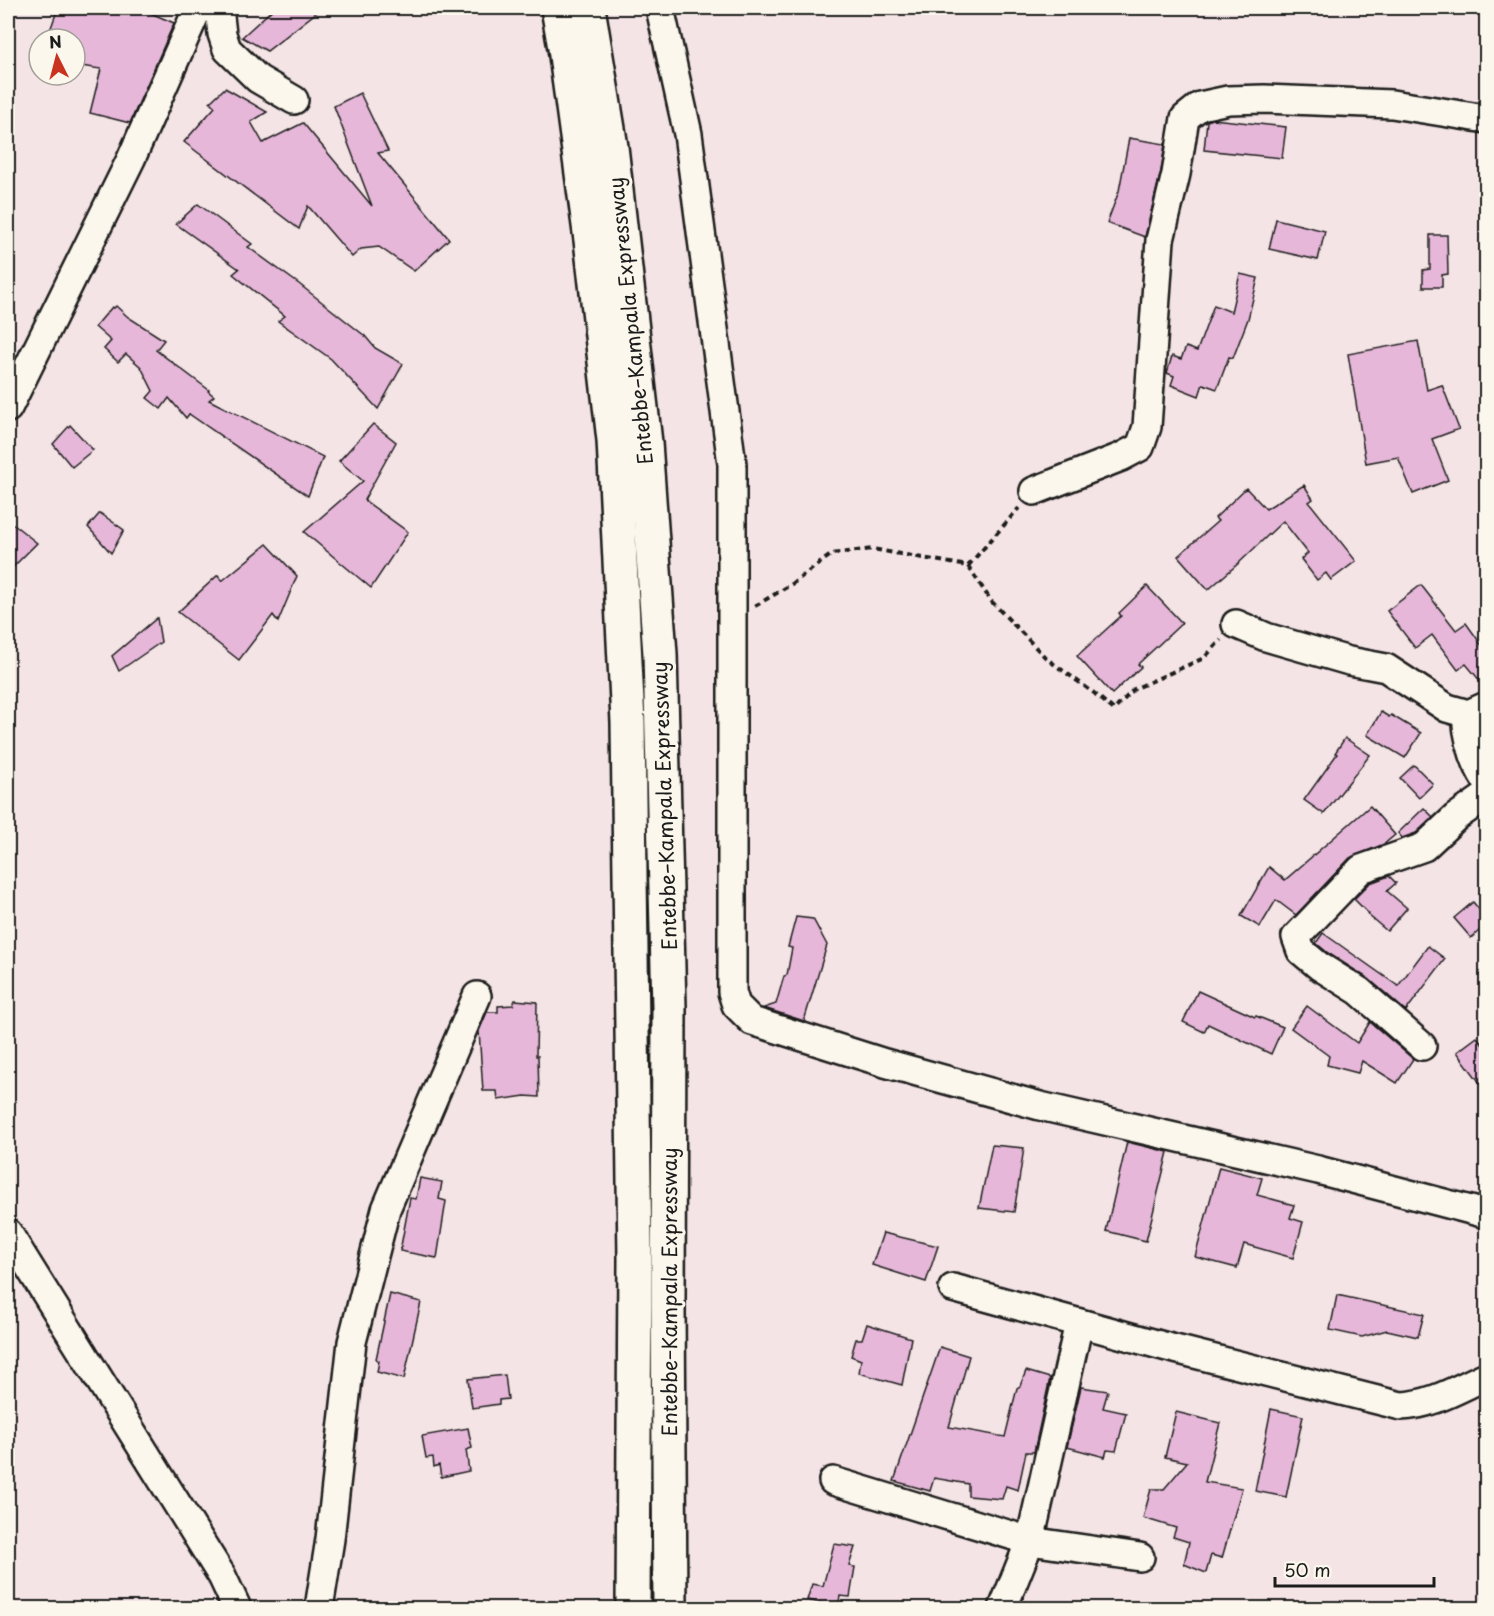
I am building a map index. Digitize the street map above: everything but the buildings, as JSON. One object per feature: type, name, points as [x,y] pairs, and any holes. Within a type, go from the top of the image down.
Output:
[{"type":"highway","name":"Entebbe–Kampala Expressway","points":[[558,8],[591,240],[614,440],[628,723],[634,1259],[633,1608]]},
{"type":"highway","name":"Entebbe–Kampala Expressway","points":[[588,8],[611,147],[645,443],[660,654],[669,1007],[670,1608]]},
{"type":"street","points":[[8,408],[131,159],[198,8]]},
{"type":"street","points":[[219,8],[222,34],[227,49],[258,79],[294,100]]},
{"type":"street","points":[[660,8],[688,134],[732,464],[732,992],[736,1005],[752,1021],[885,1064],[1040,1106],[1318,1170],[1486,1214]]},
{"type":"street","points":[[1034,491],[1140,447],[1147,427],[1160,240],[1176,174],[1185,118],[1200,106],[1228,100],[1264,99],[1392,104],[1486,119]]},
{"type":"street","points":[[1236,624],[1266,637],[1349,661],[1386,668],[1447,708],[1477,710]]},
{"type":"street","points":[[1477,710],[1466,717],[1468,734],[1486,780]]},
{"type":"street","points":[[1422,1046],[1359,991],[1319,966],[1301,951],[1296,937],[1361,869],[1424,847],[1456,817],[1486,796]]},
{"type":"street","points":[[319,1608],[330,1539],[352,1342],[386,1209],[477,996]]},
{"type":"street","points":[[8,1233],[222,1576],[237,1608]]},
{"type":"street","points":[[953,1288],[1401,1406],[1416,1406],[1486,1376]]},
{"type":"street","points":[[1003,1608],[1030,1541],[1080,1323]]},
{"type":"street","points":[[833,1481],[1030,1541],[1140,1557]]},
{"type":"path","points":[[968,566],[1034,491]]},
{"type":"path","points":[[733,620],[792,584],[832,554],[872,549],[968,566],[991,602],[1047,659],[1114,710],[1134,689],[1204,658],[1236,624]]}]
